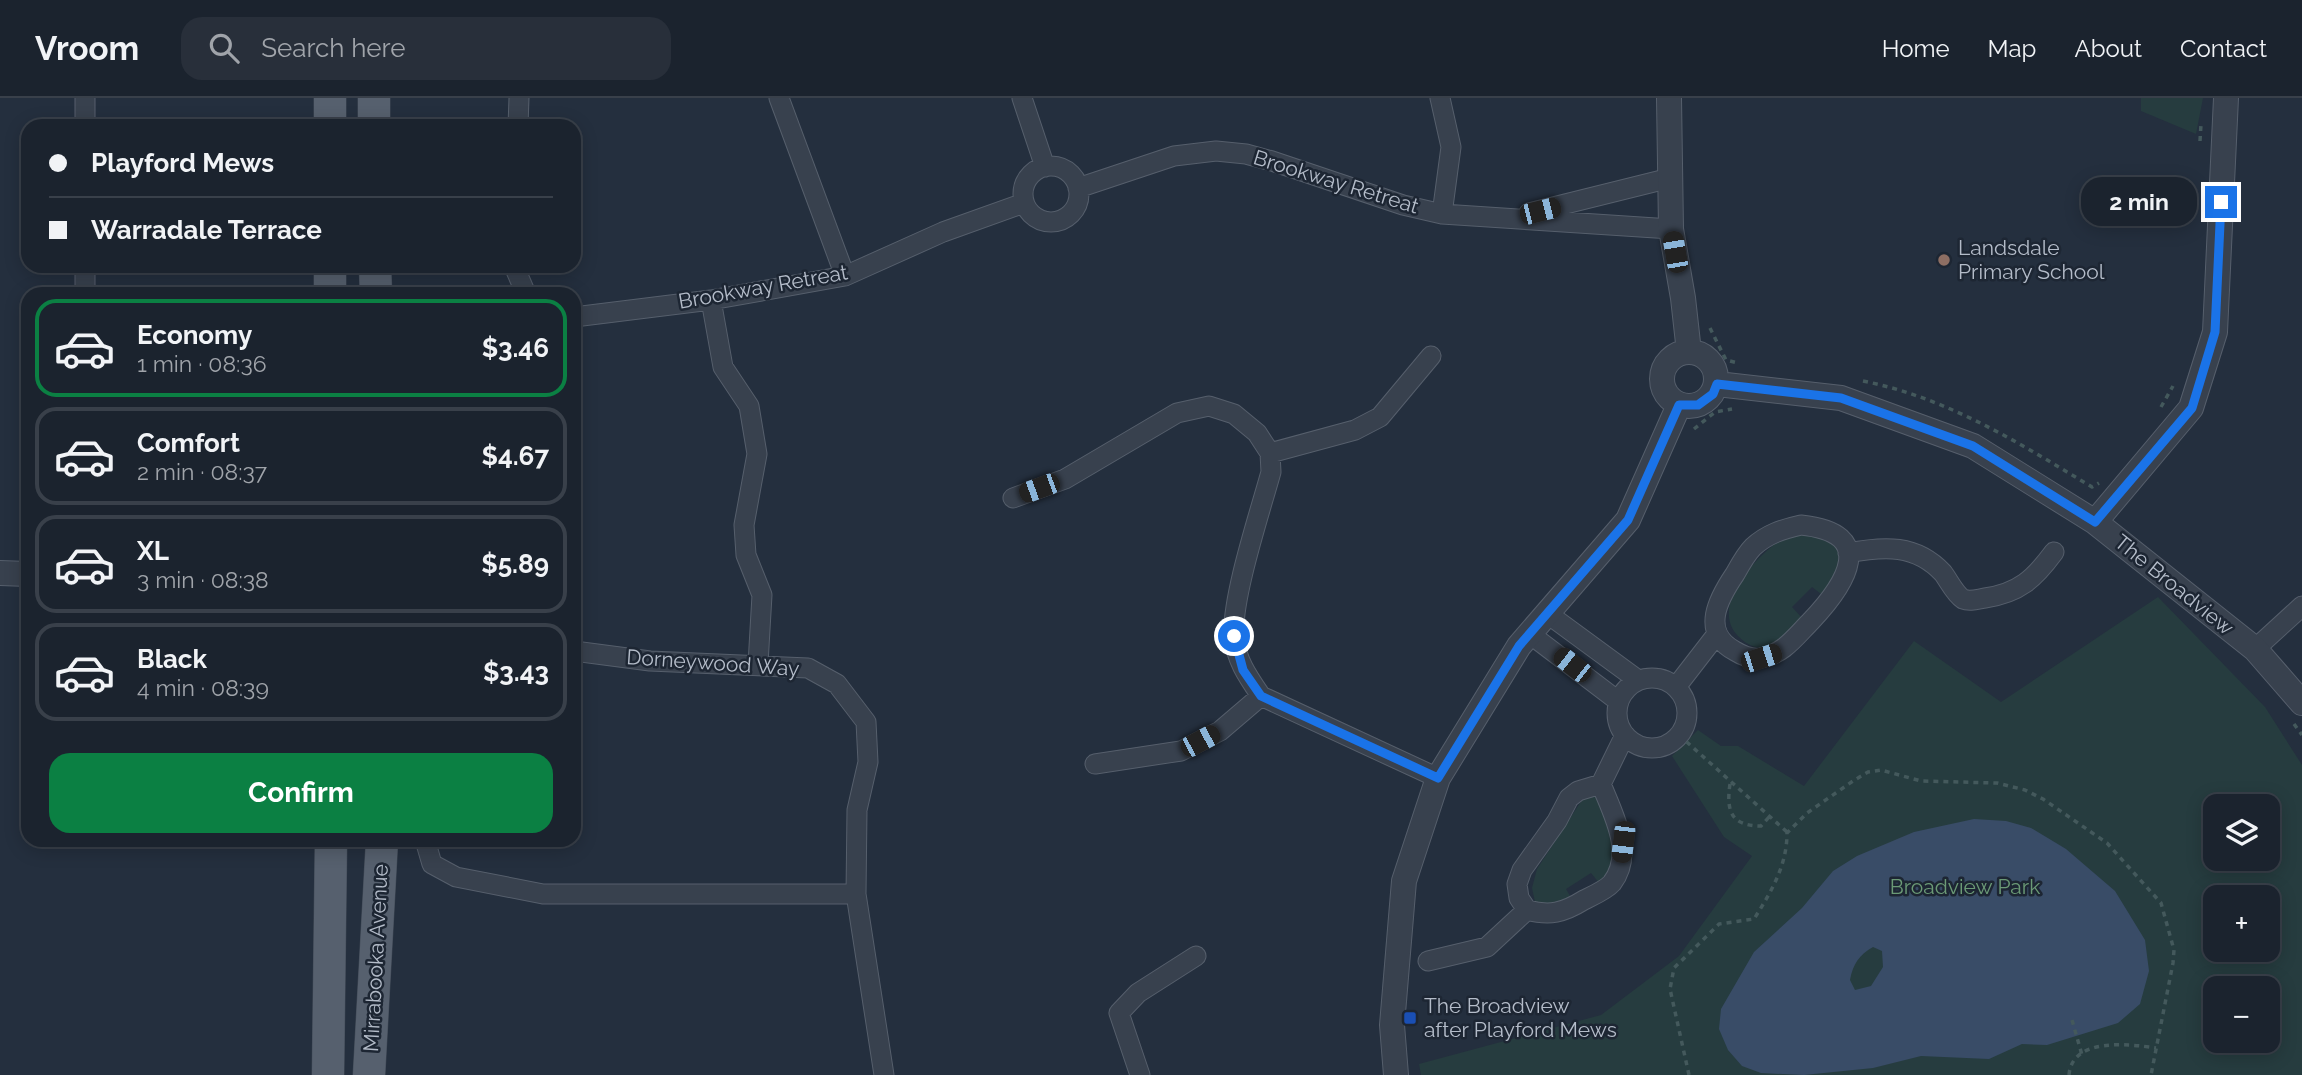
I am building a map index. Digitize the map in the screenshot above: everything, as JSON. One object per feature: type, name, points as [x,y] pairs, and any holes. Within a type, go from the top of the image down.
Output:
[{"type":"main road","points":[[330,98],[330,119]]},
{"type":"main road","points":[[374,98],[374,119]]},
{"type":"main road","name":"Mirrabooka Avenue","points":[[328,1075],[331,847]]},
{"type":"main road","name":"Mirrabooka Avenue","points":[[369,1075],[382,847]]},
{"type":"street","points":[[85,98],[85,119]]},
{"type":"street","points":[[518,119],[519,98]]},
{"type":"street","points":[[779,98],[845,276]]},
{"type":"street","points":[[1023,98],[1045,167]]},
{"type":"street","points":[[1440,98],[1451,147],[1442,214]]},
{"type":"street","points":[[1669,98],[1671,229],[1684,298],[1689,352]]},
{"type":"street","points":[[2095,522],[2192,408],[2215,332],[2225,98]]},
{"type":"street","name":"Brookway Retreat","points":[[1078,188],[1174,156],[1216,151],[1246,154],[1272,161],[1403,205],[1442,214],[1671,229]]},
{"type":"street","points":[[1045,167],[1066,171],[1078,188],[1075,208],[1059,221],[1037,219],[1024,203],[1023,193],[1029,176],[1045,167]]},
{"type":"street","name":"Brookway Retreat","points":[[1514,217],[1670,178]]},
{"type":"street","name":"Brookway Retreat","points":[[581,315],[597,311],[711,300],[845,276],[943,232],[1024,203]]},
{"type":"street","points":[[711,300],[723,367],[749,406],[757,454],[744,525],[746,555],[762,595],[758,664]]},
{"type":"street","points":[[1689,352],[1710,362],[1717,384],[1713,394],[1698,405],[1679,405],[1664,391],[1662,378],[1670,359],[1689,352]]},
{"type":"street","points":[[1270,453],[1355,430],[1380,417],[1431,356]]},
{"type":"street","name":"The Broadview","points":[[1717,384],[1841,398],[1973,446],[2095,522],[2255,649],[2295,709]]},
{"type":"street","points":[[1396,1075],[1392,1025],[1404,881],[1438,778],[1519,646],[1628,520],[1679,405]]},
{"type":"street","points":[[1013,498],[1065,479],[1177,414],[1209,406],[1234,414],[1257,433],[1270,453],[1270,472],[1237,606],[1234,636],[1243,670],[1261,696],[1438,778]]},
{"type":"street","points":[[1801,525],[1822,527],[1838,536],[1848,553],[1846,578],[1827,604],[1782,651],[1761,658],[1747,658],[1726,646],[1717,634],[1714,613],[1721,595],[1752,548],[1775,531],[1801,525]]},
{"type":"street","points":[[1848,553],[1893,546],[1919,554],[1935,565],[1961,597],[1973,600],[2001,596],[2025,586],[2054,552]]},
{"type":"street","points":[[0,573],[21,574]]},
{"type":"street","points":[[2255,649],[2302,606]]},
{"type":"street","points":[[1548,614],[1637,680]]},
{"type":"street","points":[[1530,634],[1618,701]]},
{"type":"street","points":[[1676,687],[1717,634]]},
{"type":"street","name":"Dorneywood Way","points":[[581,652],[650,661],[808,668],[837,684],[866,722],[868,762],[857,810],[856,894],[884,1075]]},
{"type":"street","points":[[1662,679],[1676,687],[1687,709],[1686,721],[1679,735],[1670,743],[1646,748],[1625,735],[1618,724],[1618,701],[1625,690],[1637,680],[1662,679]]},
{"type":"street","points":[[1095,764],[1181,751],[1220,731],[1261,696]]},
{"type":"street","points":[[1601,784],[1578,791],[1569,798],[1557,821],[1522,870],[1517,884],[1520,898],[1527,910],[1545,915],[1564,912],[1611,884],[1620,863],[1623,842],[1601,784],[1625,735]]},
{"type":"street","points":[[427,847],[432,864],[456,877],[543,894],[856,894]]},
{"type":"street","points":[[1428,961],[1487,947],[1527,910]]},
{"type":"street","points":[[1140,1075],[1119,1013],[1138,993],[1196,956]]},
{"type":"path","points":[[2200,143],[2202,120]]},
{"type":"path","points":[[1707,321],[1726,360],[1742,364]]},
{"type":"path","points":[[1853,379],[1938,403],[1985,423],[2092,487],[2100,482]]},
{"type":"path","points":[[2159,410],[2176,382]]},
{"type":"path","points":[[1689,439],[1694,429],[1715,412],[1741,407]]},
{"type":"path","points":[[2295,709],[2302,735]]},
{"type":"path","points":[[1679,735],[1787,833]]},
{"type":"path","points":[[1689,1075],[1670,989],[1674,968],[1719,924],[1754,919],[1782,868],[1787,852],[1787,833],[1807,813],[1868,772],[1881,770],[1921,781],[1969,780],[2025,790],[2043,799],[2083,830],[2107,843],[2161,903],[2174,950],[2151,1075]]},
{"type":"path","points":[[1730,784],[1728,807],[1735,819],[1747,826],[1761,826],[1769,817]]},
{"type":"path","points":[[2072,1020],[2082,1055]]},
{"type":"path","points":[[2070,1075],[2070,1064],[2082,1055],[2108,1044],[2156,1048]]},
{"type":"green space","points":[[2141,98],[2203,98],[2196,134],[2141,111]]},
{"type":"green space","points":[[1789,534],[1826,535],[1844,555],[1825,597],[1812,587],[1792,607],[1803,619],[1787,639],[1763,648],[1754,646],[1745,642],[1733,629],[1729,614],[1732,599],[1750,567]]},
{"type":"green space","name":"Broadview Park","points":[[2158,597],[2265,707],[2302,765],[2302,1075],[1421,1075],[1419,1064],[1601,1015],[1679,956],[1752,856],[1724,837],[1672,756],[1698,730],[1721,746],[1738,746],[1804,786],[1914,641],[2001,702]]},
{"type":"green space","points":[[1597,792],[1619,856],[1600,884],[1591,873],[1566,889],[1573,901],[1565,905],[1535,902],[1532,888],[1537,869],[1582,800]]},
{"type":"water","points":[[1974,819],[2006,821],[2031,828],[2066,849],[2115,891],[2145,940],[2149,971],[2140,1004],[2118,1023],[2047,1045],[2022,1044],[1989,1059],[1921,1056],[1873,1068],[1804,1075],[1761,1073],[1742,1066],[1728,1050],[1719,1029],[1721,1009],[1754,952],[1802,908],[1833,871],[1857,856],[1914,832]],"holes":[[[1873,947],[1882,951],[1883,967],[1871,986],[1855,990],[1850,980],[1857,960]]]},
{"type":"place","name":"Landsdale Primary School","points":[[1944,260]]},
{"type":"place","name":"The Broadview after Playford Mews","points":[[1410,1018]]},
{"type":"route","points":[[1234,636],[1243,670],[1261,696],[1438,778],[1519,646],[1628,520],[1665,442],[1679,405],[1688,407],[1706,401],[1717,384],[1841,398],[1973,446],[2095,522],[2192,408],[2215,332],[2221,202]]}]
